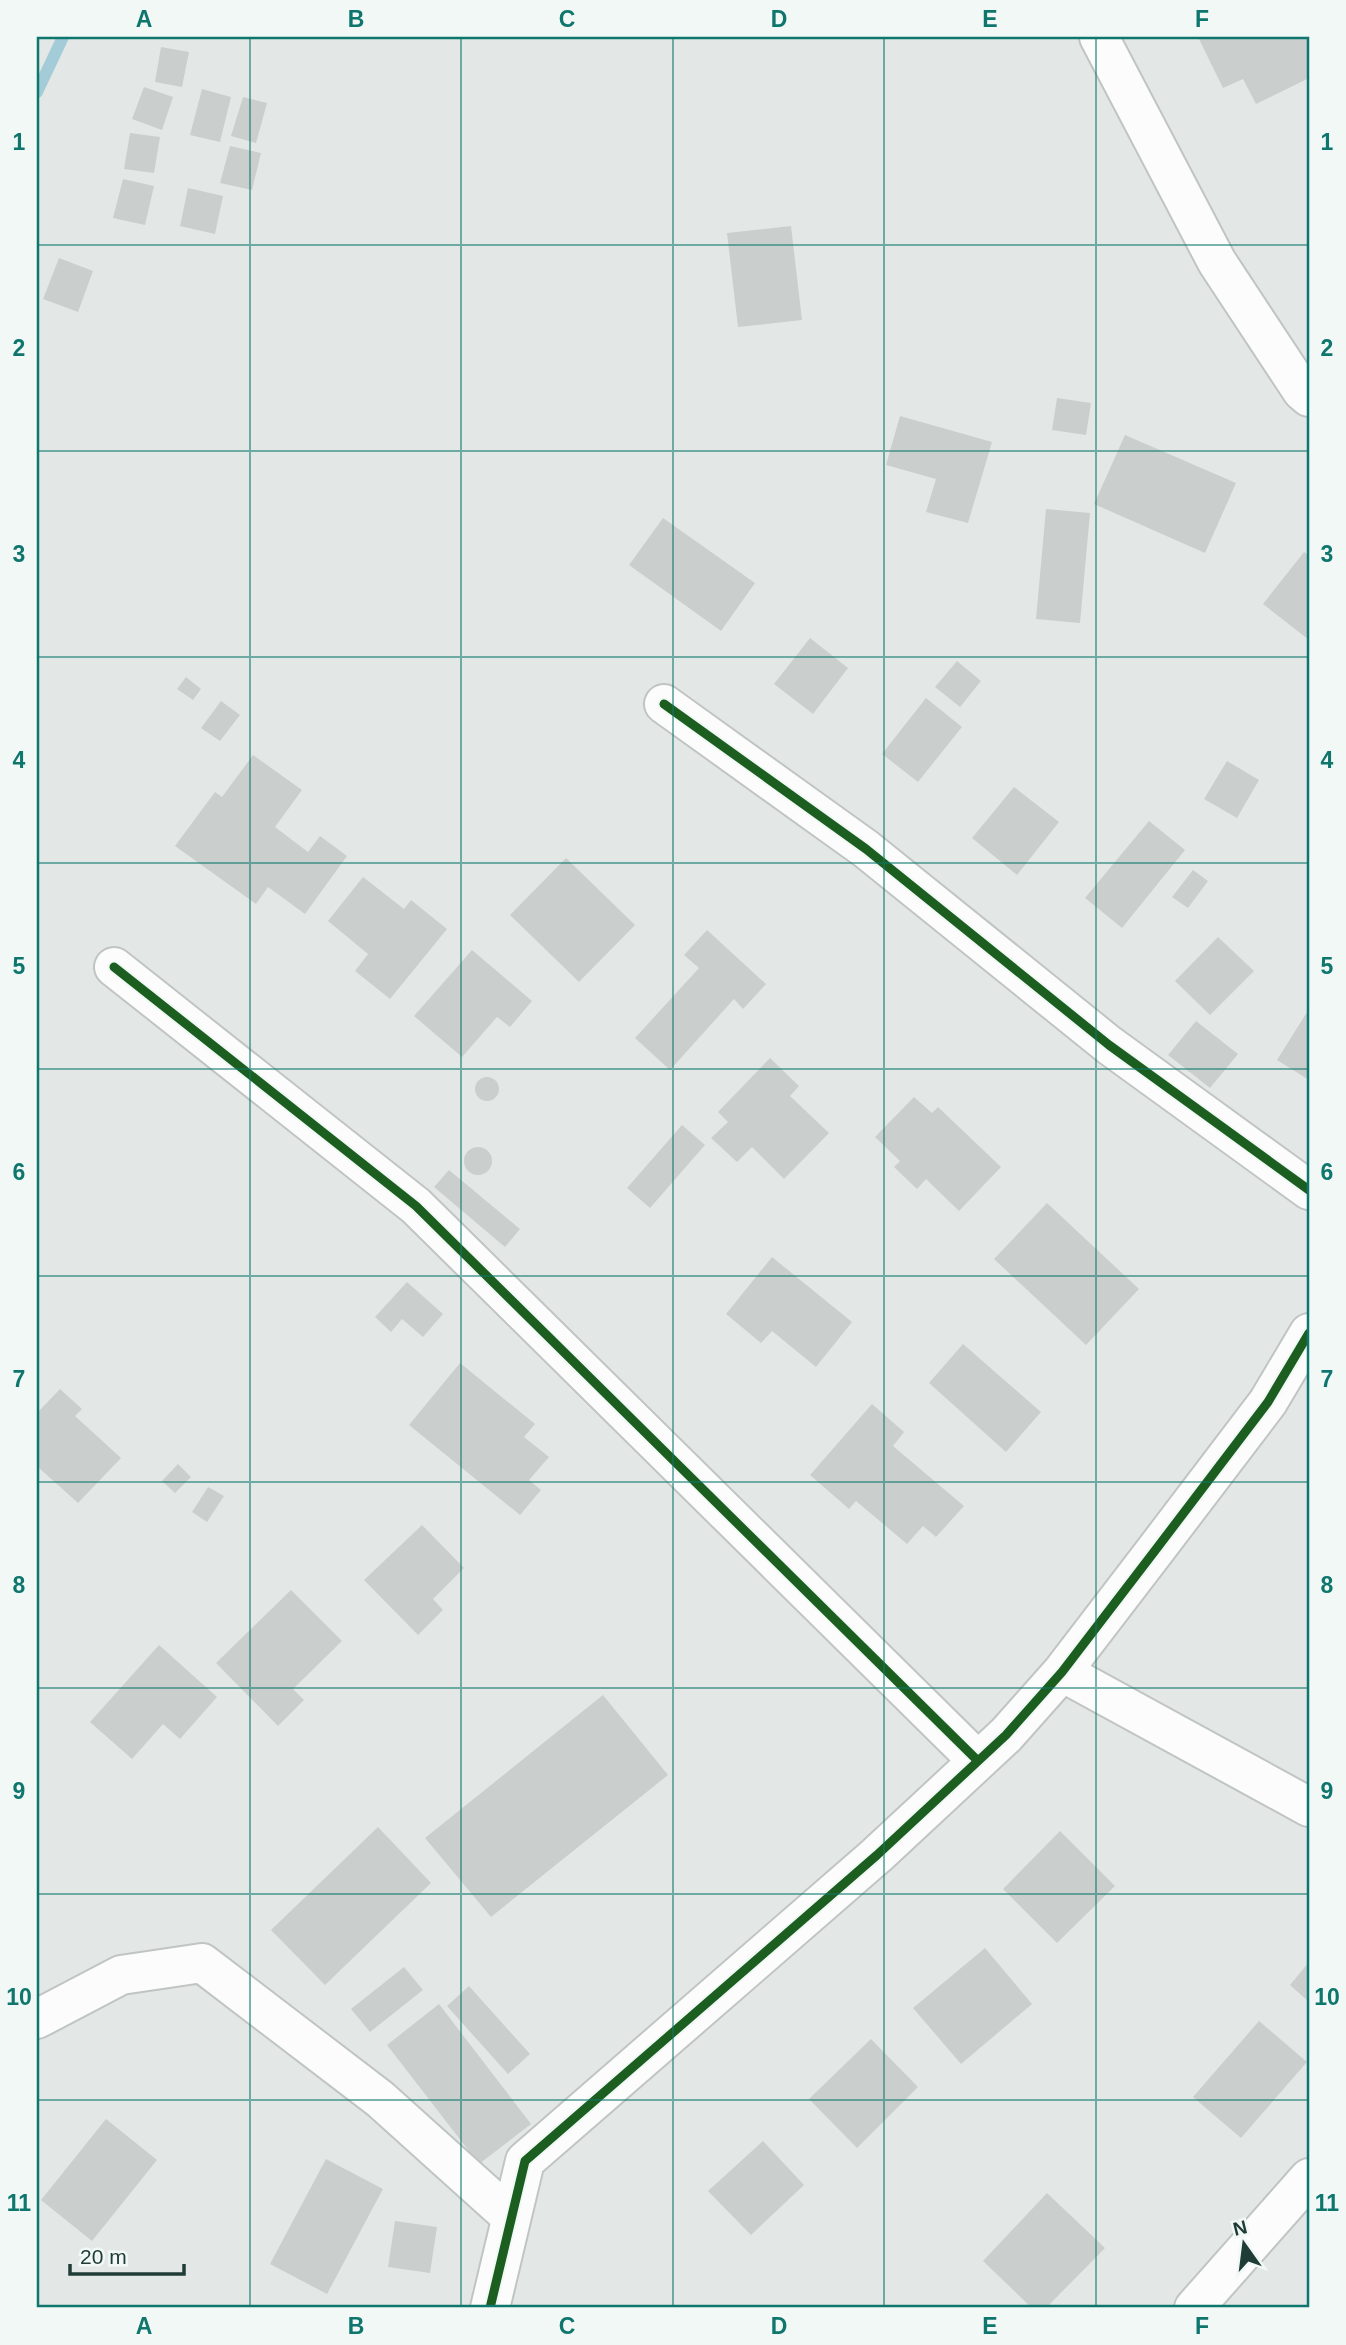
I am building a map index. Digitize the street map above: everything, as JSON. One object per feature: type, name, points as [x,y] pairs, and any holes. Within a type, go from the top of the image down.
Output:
[{"type":"street","points":[[1099,37],[1217,262],[1301,391],[1309,397]]},
{"type":"street","points":[[664,704],[866,849],[1109,1045],[1309,1190]]},
{"type":"street","points":[[114,967],[416,1206],[634,1424],[978,1760]]},
{"type":"street","points":[[490,2308],[525,2161],[877,1855],[1006,1735],[1062,1672],[1268,1402],[1309,1334]]},
{"type":"street","points":[[1062,1672],[1309,1807]]},
{"type":"street","points":[[37,2019],[121,1975],[202,1963],[380,2099],[511,2217]]},
{"type":"street","points":[[1194,2308],[1309,2178]]},
{"type":"building","points":[[1198,37],[1307,37],[1309,78],[1256,104],[1243,79],[1223,88]]},
{"type":"building","points":[[161,47],[189,52],[182,87],[155,82]]},
{"type":"building","points":[[144,87],[173,97],[162,130],[132,119]]},
{"type":"building","points":[[202,89],[231,97],[220,142],[190,135]]},
{"type":"building","points":[[243,97],[267,103],[256,143],[231,136]]},
{"type":"building","points":[[130,133],[160,137],[154,173],[124,169]]},
{"type":"building","points":[[230,146],[261,153],[252,190],[220,183]]},
{"type":"building","points":[[123,179],[154,186],[145,225],[113,218]]},
{"type":"building","points":[[188,188],[223,196],[215,234],[180,226]]},
{"type":"building","points":[[791,226],[802,320],[738,327],[727,233]]},
{"type":"building","points":[[59,258],[93,271],[78,312],[43,299]]},
{"type":"building","points":[[1057,398],[1091,403],[1086,435],[1052,430]]},
{"type":"building","points":[[900,416],[992,442],[968,523],[926,512],[936,479],[886,465]]},
{"type":"building","points":[[1125,435],[1236,483],[1205,553],[1094,504]]},
{"type":"building","points":[[1046,509],[1090,513],[1080,623],[1036,619]]},
{"type":"building","points":[[663,518],[755,583],[721,631],[629,565]]},
{"type":"building","points":[[1304,552],[1309,556],[1309,640],[1263,604]]},
{"type":"building","points":[[810,638],[848,668],[813,714],[774,684]]},
{"type":"building","points":[[957,661],[981,681],[960,707],[935,687]]},
{"type":"building","points":[[186,677],[201,689],[193,700],[177,689]]},
{"type":"building","points":[[926,698],[962,727],[918,782],[882,754]]},
{"type":"building","points":[[221,701],[240,715],[220,741],[201,728]]},
{"type":"building","points":[[253,755],[302,790],[275,827],[308,852],[320,836],[347,856],[305,914],[268,887],[256,904],[175,846],[215,792],[222,797]]},
{"type":"building","points":[[1227,761],[1259,780],[1237,818],[1204,799]]},
{"type":"building","points":[[1014,787],[1059,822],[1017,875],[972,838]]},
{"type":"building","points":[[1149,821],[1185,850],[1122,928],[1085,898]]},
{"type":"building","points":[[566,858],[635,925],[579,982],[510,915]]},
{"type":"building","points":[[1193,870],[1208,881],[1188,908],[1172,897]]},
{"type":"building","points":[[363,877],[404,909],[411,900],[447,929],[390,999],[355,971],[368,954],[328,921]]},
{"type":"building","points":[[707,930],[766,984],[743,1009],[734,999],[670,1070],[635,1038],[699,968],[684,955]]},
{"type":"building","points":[[1218,937],[1254,971],[1210,1015],[1175,981]]},
{"type":"building","points":[[472,950],[532,1001],[510,1027],[497,1017],[462,1057],[414,1016]]},
{"type":"building","points":[[1309,1009],[1309,1080],[1277,1060]]},
{"type":"building","points":[[1196,1021],[1238,1054],[1210,1088],[1168,1055]]},
{"type":"building","points":[[770,1058],[799,1086],[790,1096],[829,1133],[784,1179],[752,1147],[737,1162],[711,1138],[728,1122],[718,1112]]},
{"type":"building","points":[[487,1077],[495,1081],[499,1089],[495,1097],[487,1101],[479,1097],[475,1089],[479,1081]]},
{"type":"building","points":[[914,1097],[932,1113],[938,1107],[1001,1167],[959,1211],[926,1179],[917,1189],[894,1167],[900,1161],[875,1137]]},
{"type":"building","points":[[682,1125],[705,1145],[650,1208],[627,1188]]},
{"type":"building","points":[[478,1147],[488,1151],[492,1161],[488,1171],[478,1175],[468,1171],[464,1161],[468,1151]]},
{"type":"building","points":[[449,1170],[520,1229],[505,1247],[434,1187]]},
{"type":"building","points":[[1047,1203],[1139,1289],[1086,1345],[994,1259]]},
{"type":"building","points":[[772,1257],[852,1322],[816,1367],[772,1331],[761,1343],[726,1314]]},
{"type":"building","points":[[407,1282],[443,1314],[423,1337],[402,1319],[391,1332],[375,1317]]},
{"type":"building","points":[[963,1344],[1041,1412],[1006,1452],[929,1383]]},
{"type":"building","points":[[460,1363],[535,1424],[524,1437],[549,1457],[529,1480],[541,1490],[520,1515],[409,1425]]},
{"type":"building","points":[[60,1389],[82,1409],[75,1416],[121,1458],[78,1503],[39,1468],[37,1471],[37,1413]]},
{"type":"building","points":[[872,1404],[904,1432],[893,1446],[964,1506],[936,1537],[923,1526],[907,1544],[856,1501],[849,1509],[810,1475]]},
{"type":"building","points":[[178,1464],[191,1477],[175,1493],[162,1481]]},
{"type":"building","points":[[208,1487],[224,1496],[207,1522],[192,1512]]},
{"type":"building","points":[[422,1525],[464,1568],[433,1599],[443,1610],[418,1635],[364,1580]]},
{"type":"building","points":[[291,1590],[342,1641],[293,1689],[304,1700],[278,1726],[216,1663]]},
{"type":"building","points":[[159,1645],[217,1697],[180,1739],[163,1724],[132,1759],[90,1722]]},
{"type":"building","points":[[603,1695],[668,1775],[491,1917],[425,1838]]},
{"type":"building","points":[[378,1827],[431,1883],[325,1985],[271,1930]]},
{"type":"building","points":[[1060,1831],[1115,1886],[1057,1943],[1003,1889]]},
{"type":"building","points":[[985,1948],[1032,2004],[961,2064],[913,2008]]},
{"type":"building","points":[[1309,1962],[1309,2002],[1290,1985]]},
{"type":"building","points":[[404,1967],[423,1990],[370,2032],[351,2009]]},
{"type":"building","points":[[469,1986],[530,2054],[508,2074],[447,2006]]},
{"type":"building","points":[[439,2004],[531,2124],[479,2164],[387,2045]]},
{"type":"building","points":[[1259,2021],[1307,2062],[1241,2138],[1193,2097]]},
{"type":"building","points":[[871,2039],[918,2087],[857,2148],[809,2099]]},
{"type":"building","points":[[106,2119],[157,2160],[92,2241],[41,2200]]},
{"type":"building","points":[[763,2141],[804,2185],[751,2235],[708,2191]]},
{"type":"building","points":[[326,2159],[383,2189],[327,2294],[270,2264]]},
{"type":"building","points":[[1047,2193],[1105,2248],[1046,2308],[1032,2308],[983,2261]]},
{"type":"building","points":[[395,2221],[437,2227],[430,2273],[388,2267]]},
{"type":"waterway","points":[[37,92],[63,37]]},
{"type":"cycle path","points":[[664,704],[866,849],[1109,1045],[1309,1190]]},
{"type":"cycle path","points":[[114,967],[416,1206],[978,1761]]},
{"type":"cycle path","points":[[490,2308],[525,2161],[877,1855],[1006,1735],[1062,1672],[1268,1402],[1309,1333]]}]
